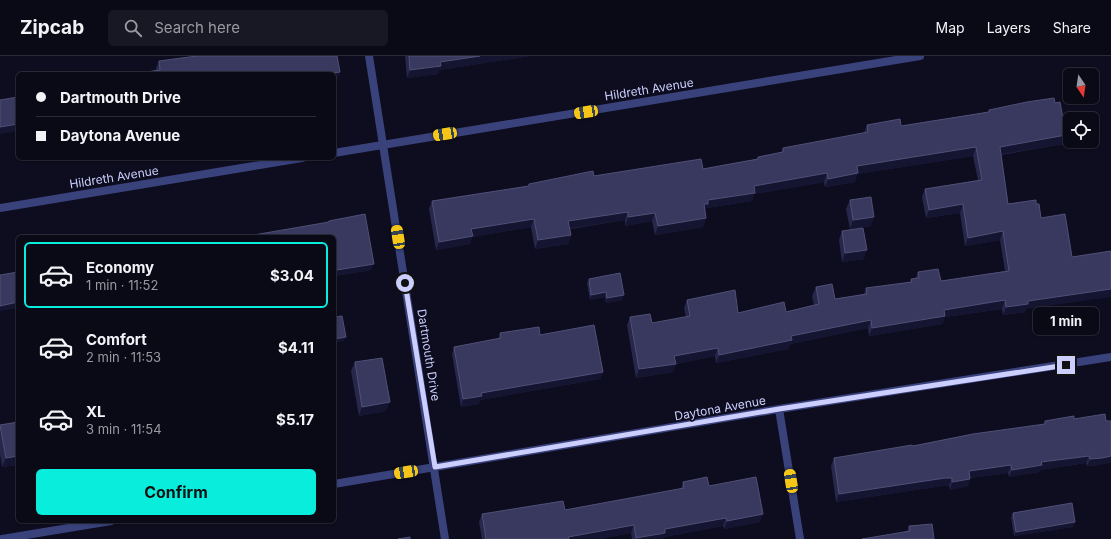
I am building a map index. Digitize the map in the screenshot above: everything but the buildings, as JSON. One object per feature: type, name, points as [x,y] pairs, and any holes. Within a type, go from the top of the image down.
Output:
[{"type":"street","name":"Dartmouth Drive","points":[[369,56],[435,467],[445,539]]},
{"type":"street","name":"Hildreth Avenue","points":[[336,153],[920,56]]},
{"type":"street","name":"Hildreth Avenue","points":[[0,208],[290,160]]},
{"type":"street","name":"Daytona Avenue","points":[[336,484],[779,409],[1111,357]]},
{"type":"street","points":[[779,409],[800,539]]},
{"type":"street","points":[[2,539],[99,523]]},
{"type":"route","points":[[405,283],[435,467],[670,429],[779,409],[1066,365]]}]
